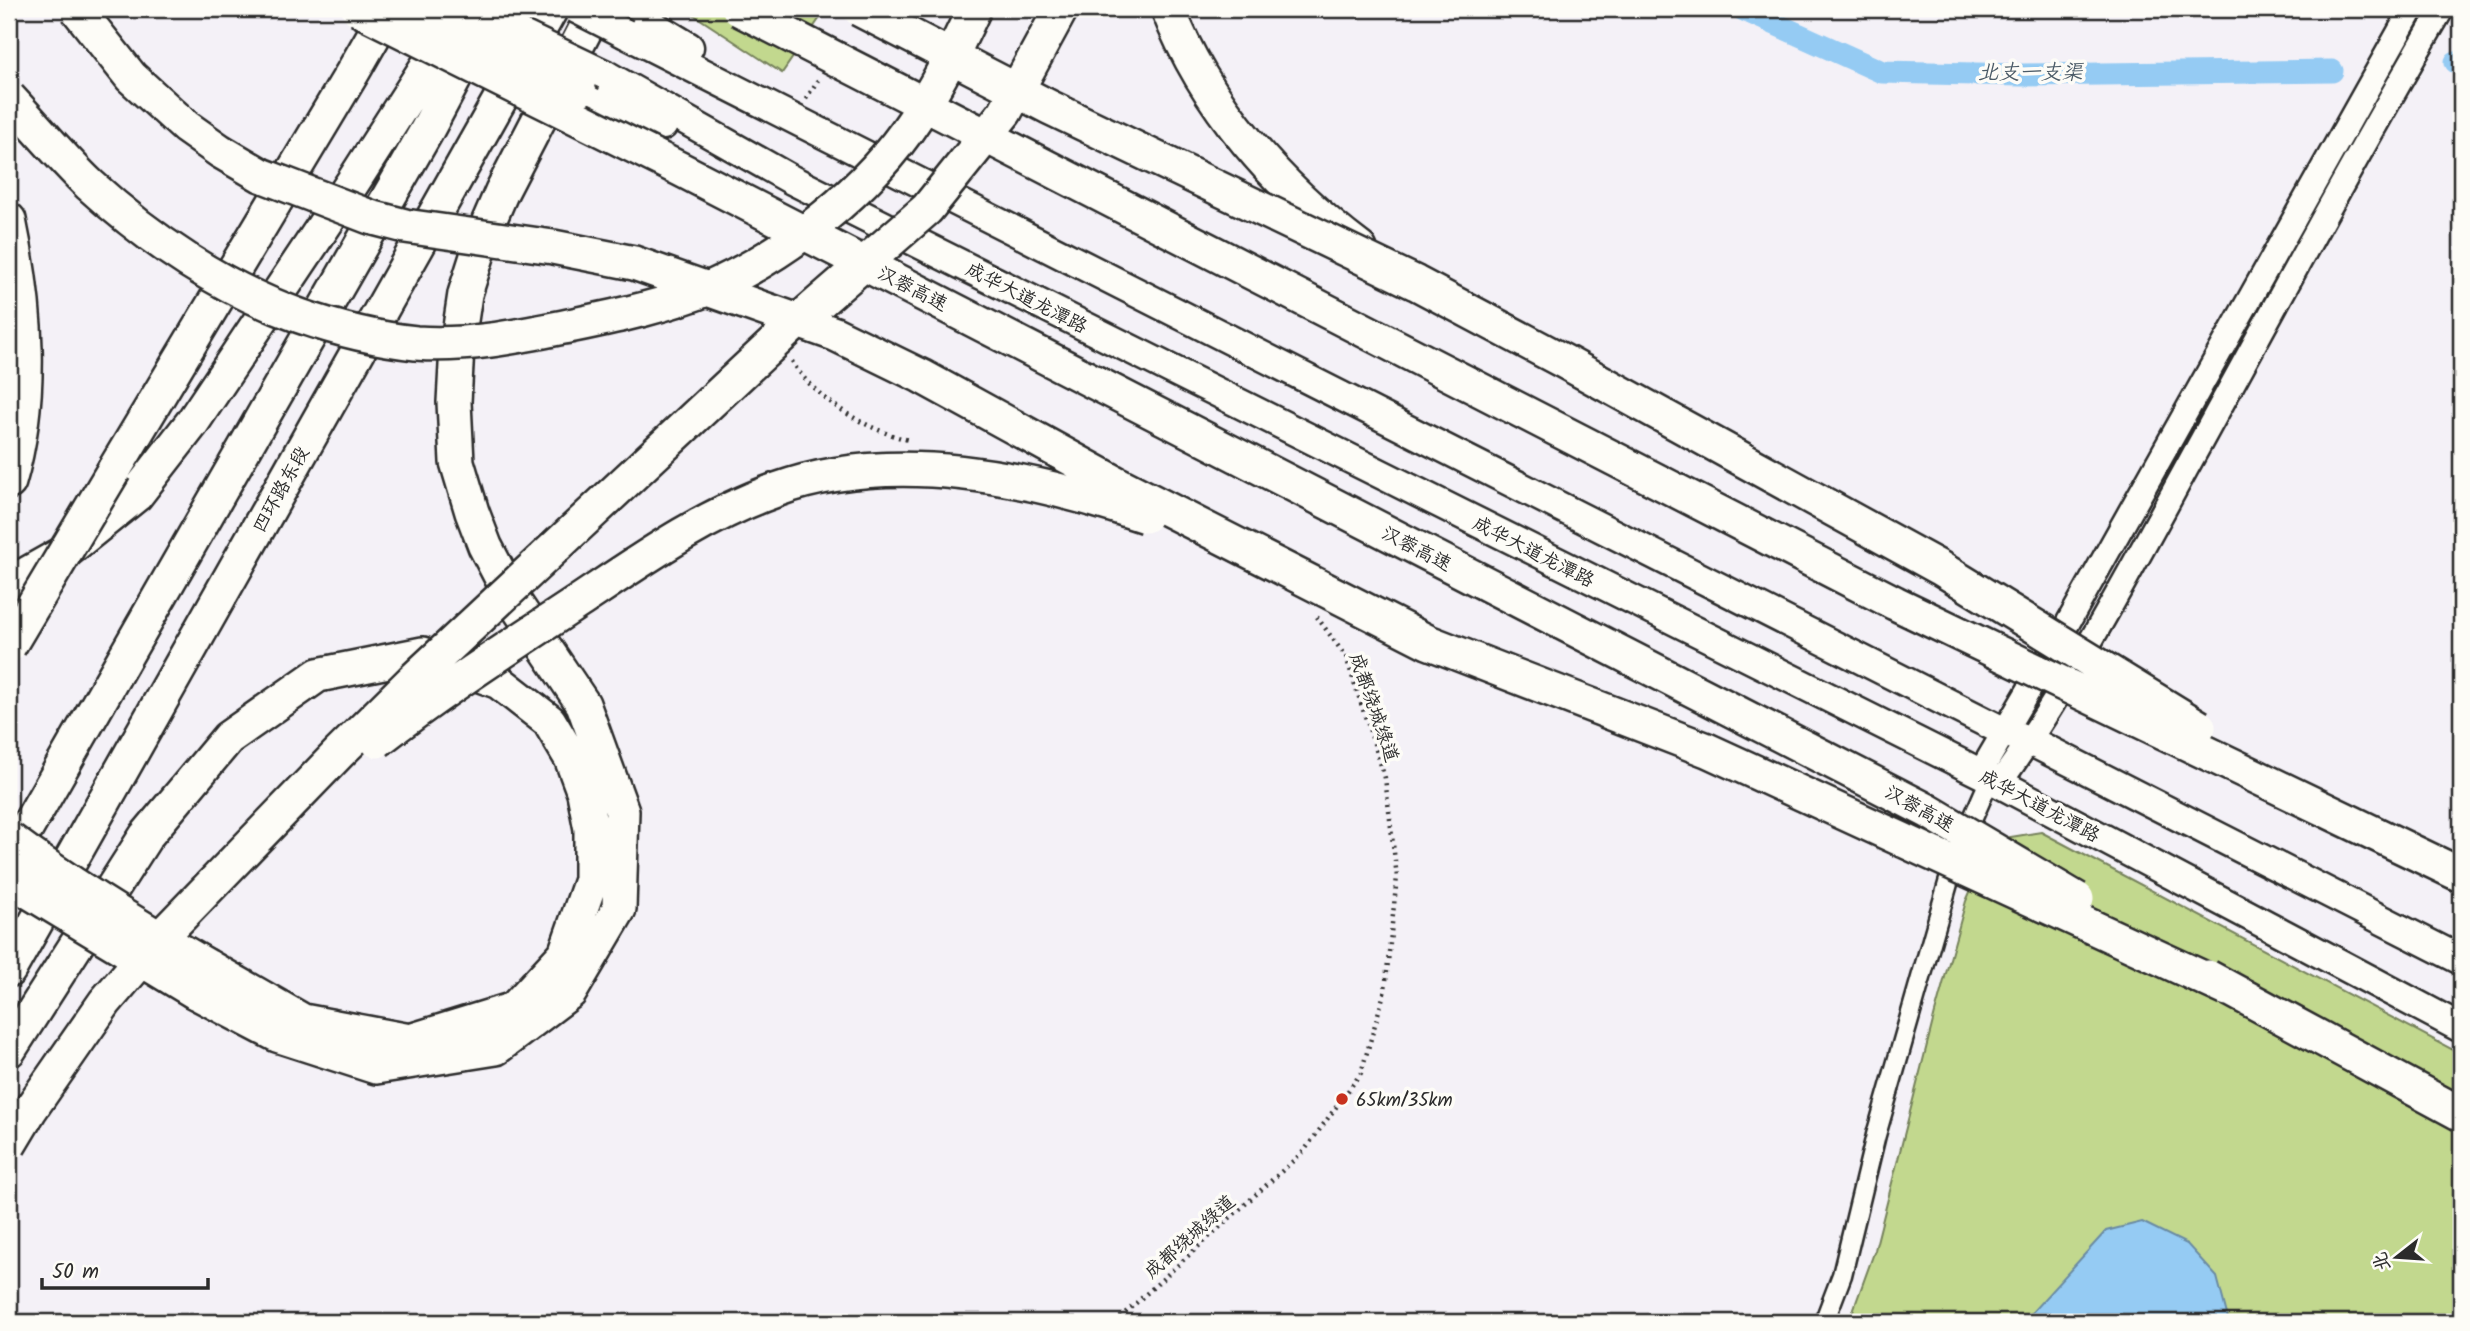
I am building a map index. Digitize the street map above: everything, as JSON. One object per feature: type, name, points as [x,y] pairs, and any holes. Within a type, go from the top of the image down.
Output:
[{"type":"highway","points":[[77,9],[131,77],[186,127],[261,175],[370,217],[405,226],[553,247],[634,263],[835,334],[921,376],[1116,483],[1428,642]]},
{"type":"highway","name":"汉蓉高速","points":[[358,9],[680,169],[1928,811],[2227,989],[2461,1114]]},
{"type":"highway","points":[[9,646],[354,71],[388,9]]},
{"type":"highway","points":[[9,584],[64,554],[136,495],[200,411],[466,9]]},
{"type":"highway","points":[[9,859],[426,132],[491,9]]},
{"type":"highway","name":"四环路东段","points":[[9,970],[551,9]]},
{"type":"highway","points":[[9,839],[44,866],[144,931],[201,979],[277,1035],[376,1067],[496,1048],[570,992],[620,909],[622,811],[583,704],[513,600],[485,545],[457,462],[454,402],[457,347],[465,294],[486,228],[502,191],[596,9]]},
{"type":"highway","points":[[739,9],[1895,603],[2459,874]]},
{"type":"highway","points":[[859,9],[1049,107],[1416,283]]},
{"type":"highway","points":[[9,98],[90,184],[141,226],[199,267],[248,293],[300,316],[386,338],[417,343],[480,341],[558,328],[653,307],[711,287],[778,250],[813,226],[860,184],[894,148],[930,94],[974,9]]},
{"type":"highway","points":[[214,885],[330,762],[412,681],[791,327],[927,208],[1005,112],[1061,9]]},
{"type":"highway","points":[[1168,9],[1195,66],[1240,133],[1291,191],[1365,253],[1904,547],[2176,715],[2459,874]]},
{"type":"highway","points":[[9,220],[24,310],[26,349],[20,429],[9,482]]},
{"type":"highway","points":[[9,1145],[105,1002],[158,940],[344,766],[428,701],[700,524],[776,490],[833,474],[896,469],[976,475],[1057,489],[1155,519],[1428,642],[1707,750],[2227,989]]},
{"type":"highway","points":[[9,876],[28,891],[201,979],[303,1021],[410,1041],[514,1009],[565,954],[591,880],[591,829],[584,793],[571,758],[549,721],[499,682],[423,654],[318,675],[228,738],[146,835],[9,1050]]},
{"type":"main road","points":[[410,9],[582,90],[792,180]]},
{"type":"main road","name":"成华大道龙潭路","points":[[466,9],[606,75],[792,180],[1990,779],[2461,1028]]},
{"type":"main road","points":[[577,9],[629,19],[833,137],[2003,731],[2030,741],[2461,960]]},
{"type":"street","points":[[1824,1322],[1842,1275],[1877,1135],[1955,859],[1990,779],[2003,731],[2060,637],[2412,9]]},
{"type":"street","points":[[1990,779],[2030,741],[2086,652],[2388,101],[2442,9]]},
{"type":"path","points":[[787,352],[800,376],[843,411],[893,437],[917,442]]},
{"type":"path","name":"成都绕城绿道","points":[[1115,1322],[1304,1151],[1361,1073],[1385,990],[1397,877],[1385,778],[1346,657],[1315,615]]},
{"type":"green space","points":[[685,9],[826,9],[782,73]]},
{"type":"green space","points":[[2041,832],[2461,1054],[2461,1322],[1849,1322],[1875,1250],[1966,901],[1993,840]]},
{"type":"water","points":[[2142,1222],[2187,1244],[2217,1277],[2229,1322],[2023,1322],[2106,1231]]},
{"type":"waterway","name":"北支一支渠","points":[[1742,9],[1882,72],[2022,75],[2332,71]]},
{"type":"waterway","name":"北支一支渠","points":[[2456,62],[2461,61]]},
{"type":"place","name":"65km/35km","points":[[1342,1099]]}]
